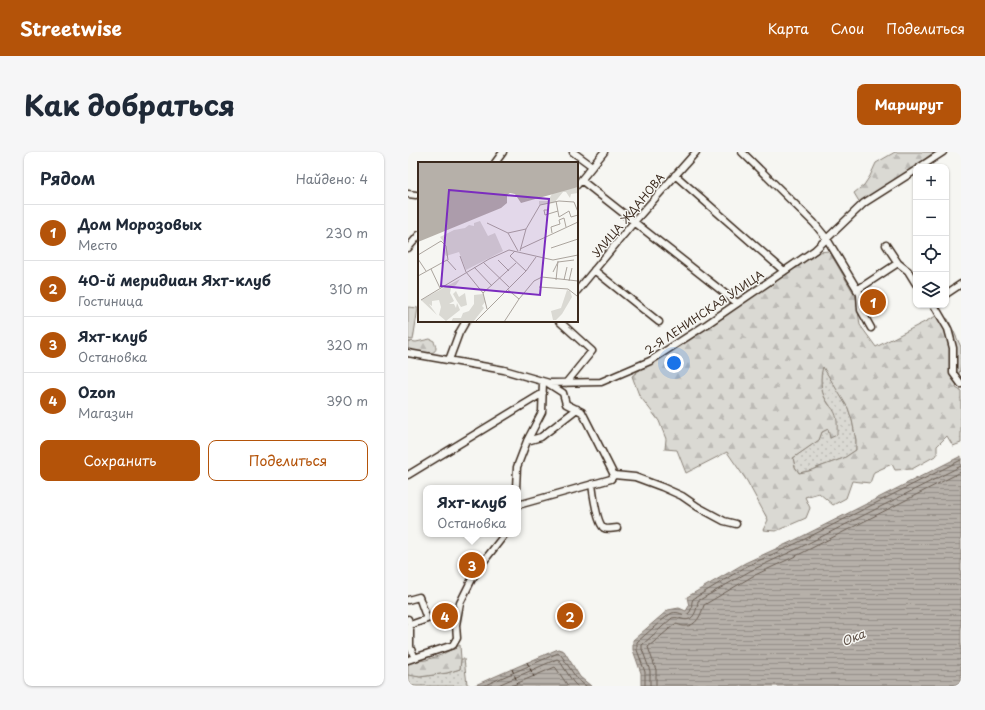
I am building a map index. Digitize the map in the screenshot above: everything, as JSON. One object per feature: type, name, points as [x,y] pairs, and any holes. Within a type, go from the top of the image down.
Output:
[{"type":"street","points":[[496,162],[503,152]]},
{"type":"street","points":[[573,152],[592,166]]},
{"type":"street","points":[[604,152],[579,182],[634,222],[737,303]]},
{"type":"street","name":"УЛИЦА ЖДАНОВА","points":[[578,290],[634,222],[696,152]]},
{"type":"street","points":[[742,152],[814,223],[827,239],[860,294],[861,310],[871,328]]},
{"type":"street","points":[[925,164],[943,152]]},
{"type":"street","name":"2-Я ЛЕНИНСКАЯ УЛИЦА","points":[[408,354],[504,370],[546,382],[602,382],[650,361],[707,324],[815,250],[864,204],[913,172]]},
{"type":"street","points":[[675,175],[784,271]]},
{"type":"street","points":[[408,194],[416,195]]},
{"type":"street","points":[[408,248],[418,237]]},
{"type":"street","points":[[886,246],[898,263],[908,271],[913,279]]},
{"type":"street","points":[[857,290],[898,263]]},
{"type":"street","points":[[594,270],[659,322]]},
{"type":"street","points":[[949,292],[961,284]]},
{"type":"street","points":[[936,308],[948,330],[953,348],[952,373],[961,384]]},
{"type":"street","points":[[449,360],[458,333],[465,322]]},
{"type":"street","points":[[560,322],[592,351],[566,383]]},
{"type":"street","points":[[516,485],[518,467],[527,441],[542,412],[542,392],[546,382],[563,393],[566,404],[582,412],[614,475]]},
{"type":"street","points":[[408,475],[542,392]]},
{"type":"street","points":[[527,441],[541,437],[577,409]]},
{"type":"street","points":[[521,504],[611,479],[614,475]]},
{"type":"street","points":[[614,475],[635,477],[662,487],[682,496],[698,507],[724,521],[736,524]]},
{"type":"street","points":[[592,484],[594,501],[600,524],[603,528],[616,528]]},
{"type":"street","points":[[408,600],[419,597],[427,619],[409,622],[411,659],[453,645],[457,638],[456,625],[460,603],[472,579],[503,537]]},
{"type":"path","points":[[527,662],[534,677]]},
{"type":"path","points":[[512,669],[518,684]]},
{"type":"green space","points":[[895,152],[934,152],[918,164],[913,164],[913,168],[904,175],[860,203],[854,193],[864,185],[876,163]]},
{"type":"green space","points":[[829,251],[856,297],[860,325],[876,347],[938,315],[948,319],[961,347],[961,364],[956,388],[961,391],[961,443],[953,446],[947,436],[937,446],[937,455],[912,469],[895,470],[892,464],[874,472],[870,483],[852,481],[846,498],[833,505],[819,493],[805,497],[810,508],[806,518],[776,531],[763,530],[768,520],[747,481],[727,452],[686,473],[677,450],[665,449],[666,439],[659,421],[639,395],[632,376],[819,252]],"holes":[[[823,367],[848,408],[856,440],[856,450],[844,458],[809,471],[799,473],[795,467],[793,458],[819,440],[822,432],[828,429],[830,438],[837,435],[836,416],[824,396],[822,388],[821,375]]]},
{"type":"green space","points":[[408,307],[418,308],[413,340],[408,339]]},
{"type":"green space","points":[[430,339],[434,341],[436,347],[435,351],[424,353],[408,351],[408,341],[416,342]]},
{"type":"green space","points":[[823,366],[848,408],[856,440],[856,450],[844,458],[809,471],[799,473],[795,467],[793,458],[819,440],[822,432],[828,429],[829,404],[824,396],[821,386]]},
{"type":"green space","points":[[460,645],[460,669],[447,673],[420,677],[408,675],[408,652],[412,651],[411,662],[426,660],[441,655]]},
{"type":"green space","points":[[461,659],[464,659],[467,684],[471,686],[408,686],[408,674],[420,677],[447,673],[460,669]]},
{"type":"water","name":"Ока","points":[[961,456],[961,686],[641,686],[641,673],[633,650],[633,640],[668,610],[679,608],[686,611],[689,606],[687,597],[745,563],[795,540]]},
{"type":"water","points":[[558,649],[564,651],[580,677],[591,686],[473,686]]},
{"type":"place","name":"Дом Морозовых","points":[[873,302]]},
{"type":"place","name":"Яхт-клуб","points":[[472,565]]},
{"type":"place","name":"Ozon","points":[[445,616]]},
{"type":"place","name":"40-й меридиан Яхт-клуб","points":[[570,616]]}]
